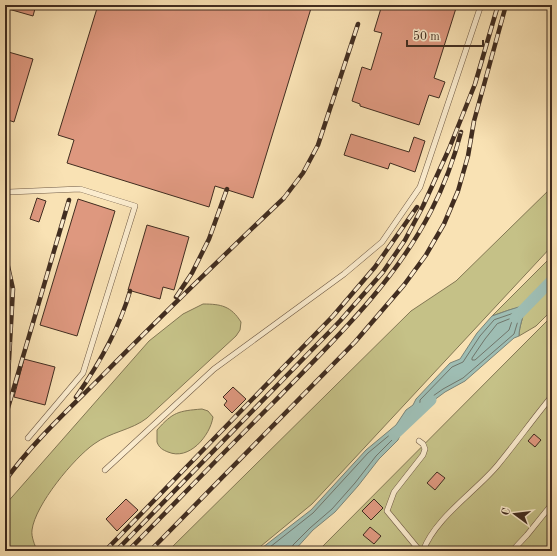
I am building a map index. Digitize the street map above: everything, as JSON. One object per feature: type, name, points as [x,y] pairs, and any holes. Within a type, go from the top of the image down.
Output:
[{"type":"lane","points":[[105,470],[214,369],[344,274],[382,242],[420,187],[481,5]]},
{"type":"lane","points":[[5,189],[8,192],[80,189],[135,206],[83,373],[28,438]]},
{"type":"lane","points":[[423,551],[426,542],[448,514],[496,467],[552,396]]},
{"type":"lane","points":[[419,441],[423,444],[425,449],[394,492],[387,511],[420,551]]},
{"type":"lane","points":[[512,551],[552,504]]},
{"type":"shaded area","points":[[552,187],[552,246],[312,504],[255,551],[168,551],[411,311],[456,281]]},
{"type":"shaded area","points":[[552,256],[552,310],[536,326],[519,336],[525,306],[492,316]]},
{"type":"shaded area","points":[[203,304],[220,305],[233,312],[241,322],[240,330],[236,336],[147,418],[135,425],[100,440],[76,460],[48,495],[40,508],[32,530],[33,541],[37,551],[5,551],[5,505],[149,341],[183,314]]},
{"type":"shaded area","points":[[552,316],[552,551],[318,551],[527,341]]},
{"type":"shaded area","points":[[202,409],[208,411],[213,417],[208,432],[197,445],[191,450],[176,454],[163,450],[160,447],[157,442],[157,430],[167,419],[181,412]]},
{"type":"water","points":[[525,305],[519,336],[514,338],[465,381],[445,392],[414,415],[405,424],[398,440],[379,459],[358,486],[335,512],[313,530],[294,551],[258,551],[311,510],[366,450],[396,425],[406,410],[413,405],[416,399],[450,363],[460,359],[477,333],[492,316]]},
{"type":"building","points":[[5,5],[36,5],[33,16],[5,8]]},
{"type":"building","points":[[98,5],[312,5],[253,198],[215,186],[209,207],[67,163],[74,140],[58,135]]},
{"type":"building","points":[[382,5],[457,5],[434,78],[445,82],[439,98],[429,95],[419,125],[360,106],[360,104],[352,101],[362,67],[371,70],[382,33],[374,31]]},
{"type":"building","points":[[5,51],[33,59],[14,122],[5,119]]},
{"type":"building","points":[[351,134],[409,152],[414,137],[425,141],[415,172],[390,163],[388,169],[344,155]]},
{"type":"building","points":[[37,198],[46,201],[39,222],[30,219]]},
{"type":"building","points":[[78,199],[115,211],[77,336],[40,325]]},
{"type":"building","points":[[147,225],[189,237],[174,290],[163,287],[160,299],[128,290]]},
{"type":"building","points":[[24,359],[55,367],[45,405],[14,397]]},
{"type":"building","points":[[233,387],[246,399],[232,413],[224,405],[227,401],[223,397]]},
{"type":"building","points":[[534,434],[541,440],[535,447],[528,441]]},
{"type":"building","points":[[437,472],[445,478],[435,490],[427,483]]},
{"type":"building","points":[[126,499],[138,510],[117,531],[106,519]]},
{"type":"building","points":[[374,499],[383,508],[371,520],[362,511]]},
{"type":"building","points":[[370,527],[381,536],[374,544],[363,535]]},
{"type":"waterway","points":[[515,318],[552,280]]},
{"type":"waterway","points":[[394,435],[431,400]]},
{"type":"railway","points":[[116,551],[340,321],[383,272],[405,240],[423,206],[449,149],[475,84],[498,5]]},
{"type":"railway","points":[[150,551],[355,342],[404,285],[426,255],[444,224],[458,191],[468,156],[474,121],[506,5]]},
{"type":"railway","points":[[5,481],[38,440],[62,415],[284,198],[303,173],[318,145],[358,24]]},
{"type":"railway","points":[[128,551],[317,358],[380,288],[416,238],[431,211],[448,172],[461,132]]},
{"type":"railway","points":[[176,297],[192,273],[209,239],[227,189]]},
{"type":"railway","points":[[5,418],[69,200]]},
{"type":"railway","points":[[105,551],[333,316],[375,267],[417,207]]},
{"type":"railway","points":[[5,253],[13,289],[7,395]]},
{"type":"railway","points":[[76,397],[108,346],[130,291]]}]
